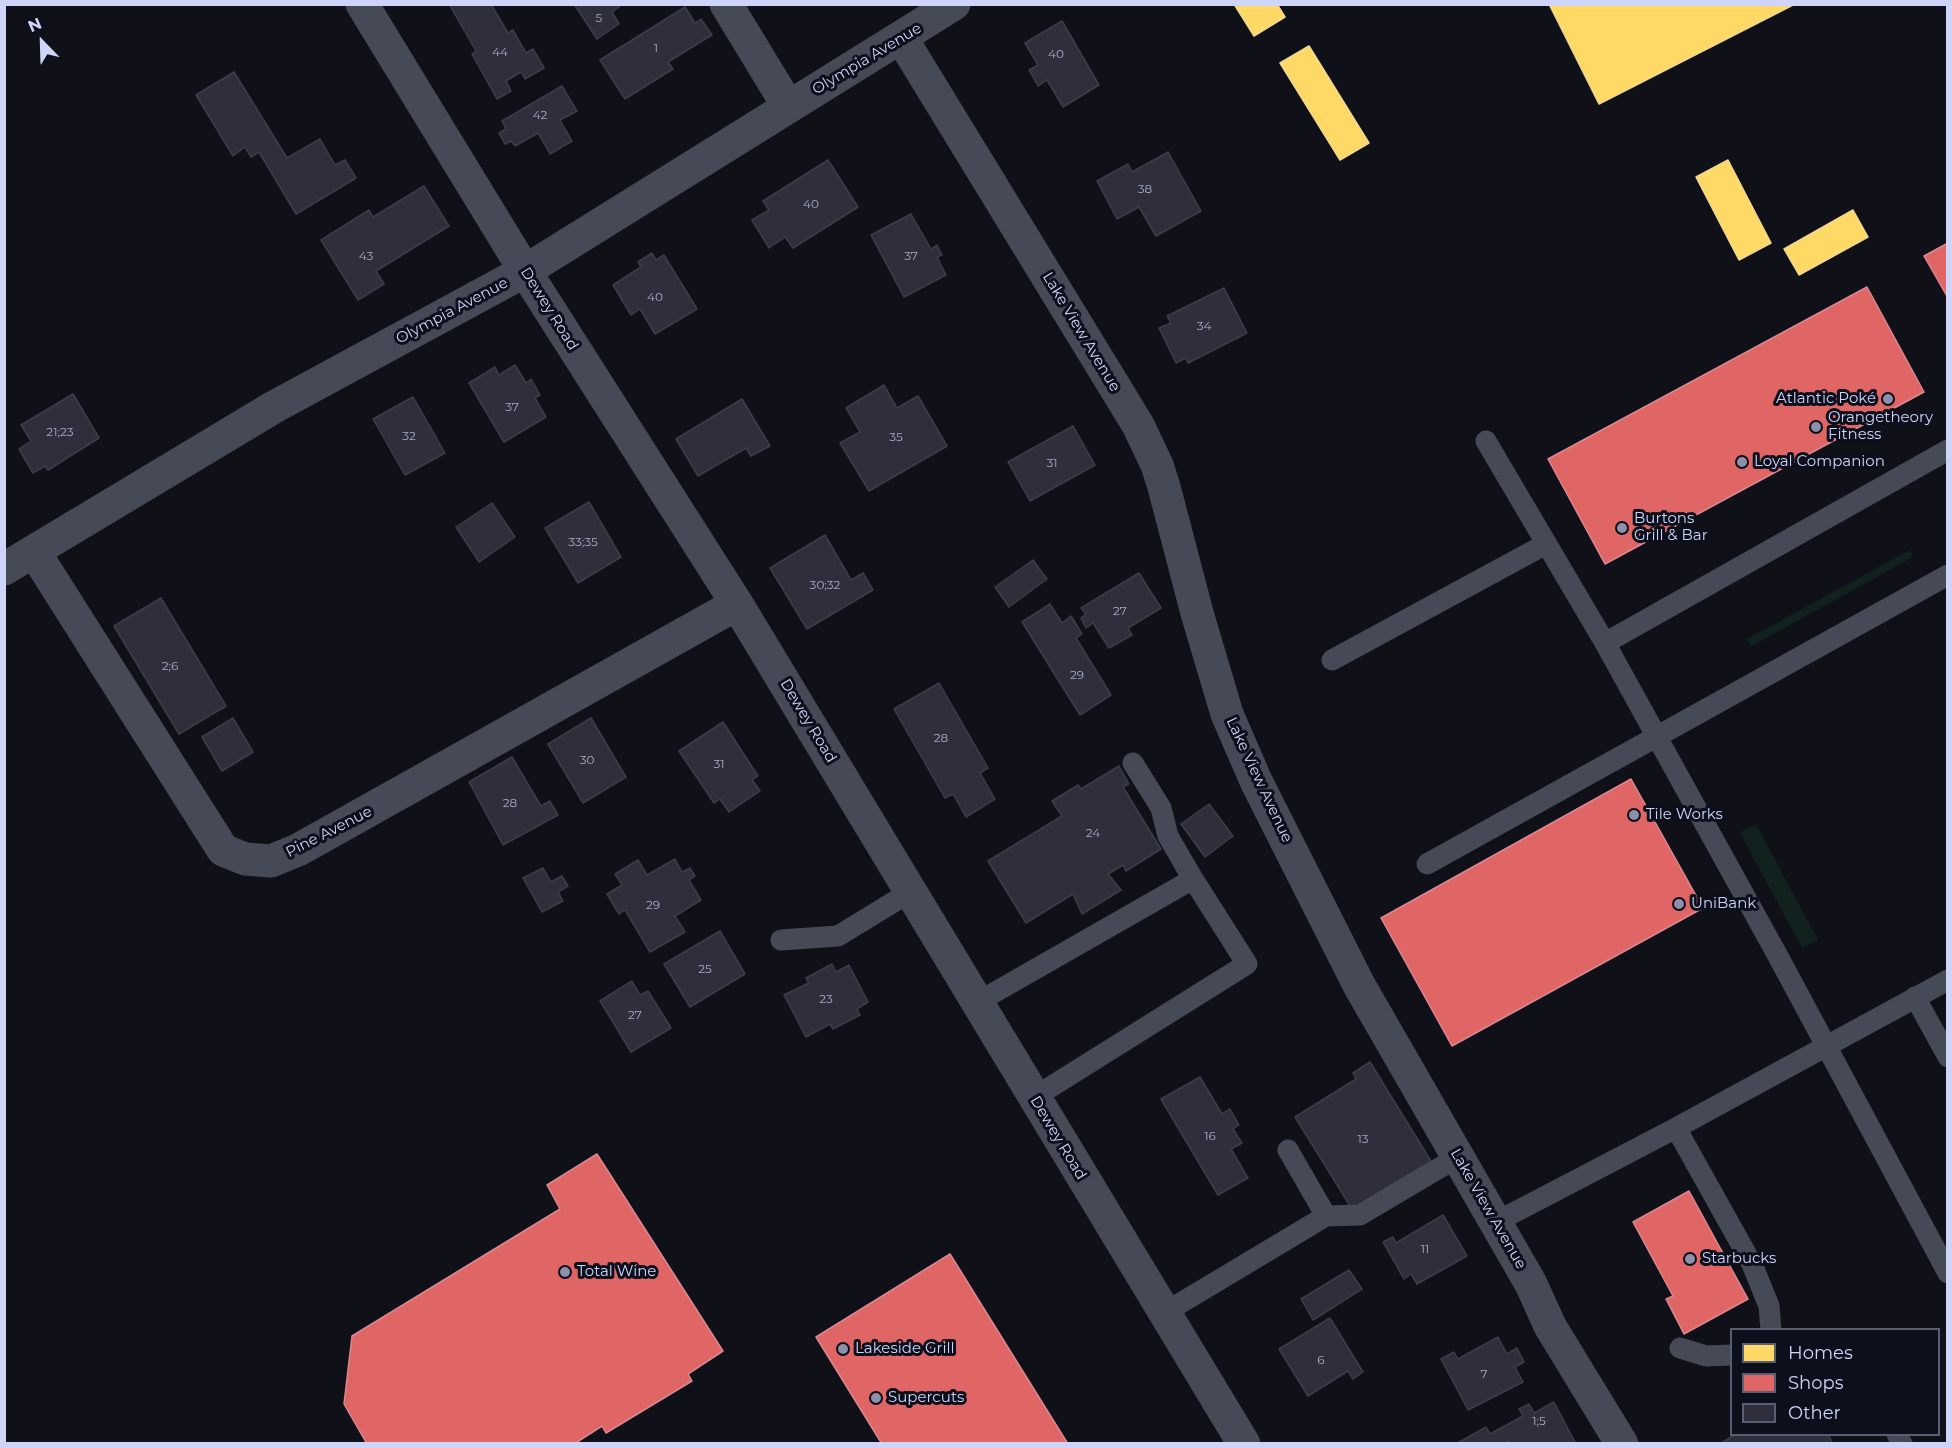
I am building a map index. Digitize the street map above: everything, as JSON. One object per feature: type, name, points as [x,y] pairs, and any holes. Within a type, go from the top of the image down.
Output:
[{"type":"street","name":"Dewey Road","points":[[362,4],[525,271],[737,604],[1033,1098],[1244,1443]]},
{"type":"street","points":[[726,4],[788,106]]},
{"type":"street","name":"Olympia Avenue","points":[[4,569],[35,553],[274,406],[525,271],[788,106],[902,39],[954,4]]},
{"type":"street","name":"Lake View Avenue","points":[[902,39],[1138,425],[1161,476],[1207,649],[1239,744],[1359,985],[1531,1284],[1550,1326],[1622,1443]]},
{"type":"street","name":"Pine Avenue","points":[[35,553],[223,850],[245,859],[271,861],[308,845],[737,604]]},
{"type":"lane","points":[[1486,441],[1605,643],[1826,1045],[1941,1247],[1947,1273]]},
{"type":"lane","points":[[1605,643],[1947,450]]},
{"type":"lane","points":[[1332,660],[1546,544]]},
{"type":"lane","points":[[1427,864],[1947,576]]},
{"type":"lane","points":[[1033,1098],[1247,964],[1168,836],[1161,808],[1132,763]]},
{"type":"lane","points":[[976,1003],[1194,879]]},
{"type":"lane","points":[[781,940],[838,936],[910,892]]},
{"type":"lane","points":[[1496,1222],[1676,1128],[1947,980]]},
{"type":"lane","points":[[1915,997],[1947,1057]]},
{"type":"lane","points":[[1676,1128],[1752,1264],[1770,1306],[1771,1328]]},
{"type":"lane","points":[[1288,1150],[1326,1216]]},
{"type":"lane","points":[[1164,1313],[1326,1216],[1360,1215],[1458,1157]]},
{"type":"lane","points":[[1680,1348],[1706,1356],[1730,1355]]},
{"type":"green space","points":[[1910,550],[1913,557],[1750,647],[1747,639]]},
{"type":"green space","points":[[1756,824],[1818,940],[1802,948],[1740,833]]},
{"type":"building: Homes","points":[[1234,4],[1277,4],[1285,17],[1254,36]]},
{"type":"building: Homes","points":[[1549,4],[1795,4],[1599,104]]},
{"type":"building: Homes","points":[[1309,46],[1369,143],[1340,160],[1280,63]]},
{"type":"building: Homes","points":[[1728,160],[1771,243],[1739,260],[1696,177]]},
{"type":"building: Homes","points":[[1853,210],[1868,237],[1799,275],[1784,249]]},
{"type":"building: Shops","points":[[1948,243],[1948,298],[1924,256]]},
{"type":"building: Shops","points":[[1867,287],[1924,392],[1605,564],[1548,459]]},
{"type":"building: Shops","points":[[1631,779],[1703,908],[1452,1046],[1381,918]]},
{"type":"building: Shops","name":"Total Wine","points":[[597,1154],[723,1351],[688,1374],[692,1381],[606,1433],[602,1426],[574,1444],[367,1444],[344,1404],[352,1336],[560,1209],[547,1185]]},
{"type":"building: Shops","name":"Starbucks","points":[[1689,1191],[1748,1299],[1684,1334],[1666,1299],[1673,1296],[1633,1222]]},
{"type":"building: Shops","points":[[950,1254],[1068,1444],[882,1444],[816,1337]]},
{"type":"building: Other","points":[[449,4],[491,4],[508,33],[513,30],[526,53],[533,49],[544,68],[525,79],[521,72],[506,81],[511,91],[497,99],[472,54],[476,51]]},
{"type":"building: Other","points":[[574,4],[623,4],[612,12],[619,24],[597,39]]},
{"type":"building: Other","points":[[685,7],[695,23],[701,19],[712,35],[668,62],[673,69],[625,99],[600,60]]},
{"type":"building: Other","points":[[1062,21],[1099,85],[1063,107],[1047,80],[1038,86],[1029,70],[1038,65],[1025,43]]},
{"type":"building: Other","points":[[234,72],[287,158],[320,139],[335,165],[345,160],[356,178],[296,214],[259,152],[251,157],[245,147],[233,156],[196,95]]},
{"type":"building: Other","points":[[562,86],[577,111],[560,120],[572,141],[550,154],[538,133],[515,146],[511,141],[505,144],[499,133],[506,129],[502,121]]},
{"type":"building: Other","points":[[1168,152],[1201,211],[1156,236],[1139,207],[1117,219],[1097,181],[1128,164],[1132,172]]},
{"type":"building: Other","points":[[828,160],[858,207],[793,248],[785,237],[769,248],[752,220],[769,210],[763,201]]},
{"type":"building: Other","points":[[424,186],[449,226],[376,271],[384,284],[358,300],[321,240],[369,210],[373,217]]},
{"type":"building: Other","points":[[911,214],[931,249],[937,245],[942,255],[937,257],[946,275],[904,297],[871,235]]},
{"type":"building: Other","points":[[652,253],[656,260],[664,255],[697,309],[655,334],[640,309],[631,315],[613,285],[641,267],[638,262]]},
{"type":"building: Other","points":[[1224,288],[1247,333],[1188,363],[1186,358],[1176,363],[1159,328],[1171,323],[1167,316]]},
{"type":"building: Other","points":[[515,365],[526,383],[531,379],[540,395],[535,398],[546,417],[504,442],[469,383],[495,367],[499,375]]},
{"type":"building: Other","points":[[884,385],[897,408],[918,396],[947,446],[869,491],[840,443],[860,432],[846,408]]},
{"type":"building: Other","points":[[73,394],[99,438],[48,470],[45,466],[33,473],[19,449],[31,441],[21,425]]},
{"type":"building: Other","points":[[413,397],[445,453],[405,475],[373,419]]},
{"type":"building: Other","points":[[742,399],[770,446],[751,456],[746,448],[698,476],[676,439]]},
{"type":"building: Other","points":[[1073,426],[1095,465],[1030,501],[1008,462]]},
{"type":"building: Other","points":[[589,502],[621,557],[578,583],[545,528]]},
{"type":"building: Other","points":[[492,503],[515,537],[479,562],[456,527]]},
{"type":"building: Other","points":[[825,535],[851,580],[863,573],[873,590],[807,629],[770,568]]},
{"type":"building: Other","points":[[1033,560],[1047,579],[1009,607],[995,587]]},
{"type":"building: Other","points":[[1139,573],[1161,608],[1128,628],[1132,635],[1109,648],[1093,623],[1086,628],[1081,618],[1086,614],[1081,608]]},
{"type":"building: Other","points":[[161,598],[226,706],[179,734],[114,626]]},
{"type":"building: Other","points":[[1050,604],[1062,623],[1071,616],[1082,634],[1076,638],[1111,695],[1080,715],[1022,622]]},
{"type":"building: Other","points":[[939,683],[988,768],[980,773],[995,799],[966,817],[953,794],[945,798],[894,709]]},
{"type":"building: Other","points":[[233,718],[253,752],[222,771],[202,737]]},
{"type":"building: Other","points":[[591,718],[626,777],[583,803],[548,744]]},
{"type":"building: Other","points":[[723,722],[758,776],[752,780],[760,791],[729,812],[720,799],[714,803],[679,751]]},
{"type":"building: Other","points":[[512,757],[541,806],[550,801],[558,815],[503,845],[469,782]]},
{"type":"building: Other","points":[[1119,766],[1129,784],[1123,787],[1161,849],[1126,871],[1123,865],[1108,874],[1121,890],[1082,914],[1073,894],[1026,923],[988,861],[1062,816],[1052,801],[1078,785],[1081,789]]},
{"type":"building: Other","points":[[1209,804],[1233,836],[1205,857],[1181,824]]},
{"type":"building: Other","points":[[675,859],[682,872],[690,868],[695,876],[689,880],[701,900],[675,916],[685,932],[650,952],[625,910],[619,914],[607,894],[622,885],[615,874],[638,860],[647,875]]},
{"type":"building: Other","points":[[543,868],[551,882],[562,876],[568,886],[558,892],[563,901],[542,912],[523,878]]},
{"type":"building: Other","points":[[720,931],[745,974],[690,1007],[664,964]]},
{"type":"building: Other","points":[[832,964],[836,972],[849,965],[868,1002],[857,1009],[860,1015],[833,1029],[830,1024],[806,1037],[784,995],[809,983],[806,978]]},
{"type":"building: Other","points":[[632,981],[640,995],[648,991],[671,1028],[631,1052],[600,1001]]},
{"type":"building: Other","points":[[1370,1062],[1431,1161],[1352,1209],[1295,1117],[1356,1079],[1353,1073]]},
{"type":"building: Other","points":[[1200,1077],[1222,1114],[1230,1109],[1239,1125],[1233,1129],[1242,1143],[1231,1149],[1248,1178],[1218,1195],[1161,1099]]},
{"type":"building: Other","points":[[1443,1215],[1467,1256],[1417,1284],[1411,1274],[1404,1279],[1383,1242],[1393,1237],[1396,1243]]},
{"type":"building: Other","points":[[1349,1270],[1362,1289],[1313,1320],[1301,1299]]},
{"type":"building: Other","points":[[1330,1318],[1363,1372],[1353,1379],[1348,1371],[1308,1396],[1279,1349]]},
{"type":"building: Other","points":[[1498,1337],[1507,1354],[1517,1348],[1524,1362],[1515,1367],[1523,1382],[1468,1410],[1441,1359],[1454,1352],[1458,1359]]},
{"type":"building: Other","points":[[1554,1402],[1576,1444],[1509,1444],[1508,1441],[1504,1444],[1456,1444],[1486,1427],[1490,1434],[1523,1416],[1519,1409],[1529,1404],[1534,1413]]},
{"type":"building: Other","points":[[1733,1436],[1829,1436],[1833,1444],[1720,1444]]},
{"type":"place","name":"Atlantic Poké","points":[[1888,399]]},
{"type":"place","name":"Orangetheory Fitness","points":[[1816,427]]},
{"type":"place","name":"Loyal Companion","points":[[1742,462]]},
{"type":"place","name":"Burtons Grill & Bar","points":[[1622,528]]},
{"type":"place","name":"Tile Works","points":[[1634,815]]},
{"type":"place","name":"UniBank","points":[[1679,904]]},
{"type":"place","name":"Starbucks","points":[[1690,1259]]},
{"type":"place","name":"Total Wine","points":[[565,1272]]},
{"type":"place","name":"Lakeside Grill","points":[[843,1349]]},
{"type":"place","name":"Supercuts","points":[[876,1398]]}]
